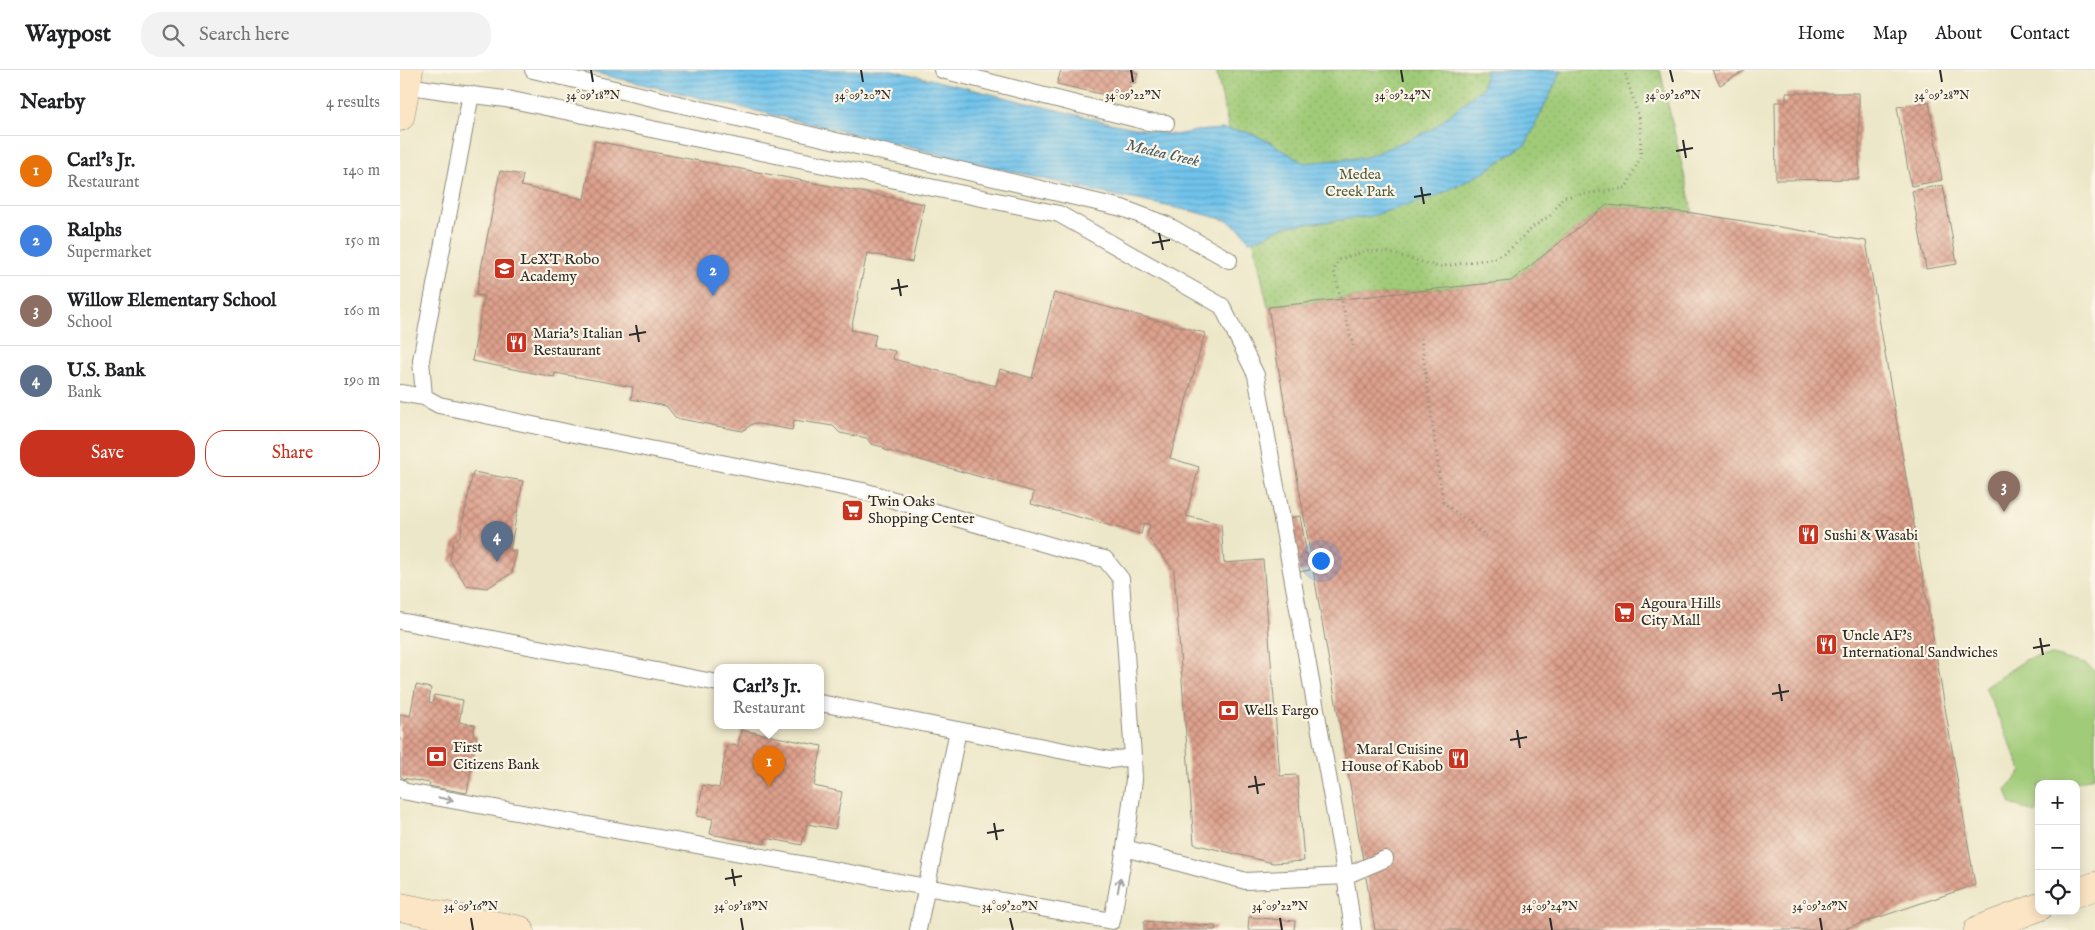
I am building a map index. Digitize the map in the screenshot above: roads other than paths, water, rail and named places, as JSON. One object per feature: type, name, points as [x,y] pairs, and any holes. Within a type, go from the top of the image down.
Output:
[{"type":"main road","points":[[400,117],[408,78]]},
{"type":"main road","points":[[2080,892],[2095,886]]},
{"type":"main road","points":[[400,907],[520,930]]},
{"type":"main road","points":[[1978,930],[2035,909]]},
{"type":"lane","points":[[533,70],[1122,208],[1167,225],[1229,260]]},
{"type":"lane","points":[[942,70],[1148,122],[1166,123]]},
{"type":"lane","points":[[408,78],[443,93],[471,94],[512,100],[1059,214],[1222,306],[1256,375],[1353,930]]},
{"type":"lane","points":[[424,397],[421,360],[471,94]]},
{"type":"lane","points":[[400,393],[424,397],[438,405],[584,436],[863,491],[1073,552],[1105,559],[1121,579],[1134,780],[1125,848],[1112,921],[514,812],[402,791],[400,788]]},
{"type":"lane","points":[[400,621],[714,682]]},
{"type":"lane","points":[[824,704],[1110,760],[1133,757]]},
{"type":"lane","points":[[918,930],[958,730]]},
{"type":"lane","points":[[1125,848],[1246,881],[1345,876],[1385,859]]},
{"type":"water","name":"Medea Creek","points":[[583,70],[892,70],[1119,125],[1175,135],[1223,129],[1247,132],[1268,141],[1304,163],[1367,157],[1431,130],[1482,88],[1486,70],[1562,70],[1526,144],[1483,173],[1435,197],[1368,217],[1288,226],[1249,241],[1243,232],[1229,221],[1196,212],[1103,193]]},
{"type":"place","name":"LeXT Robo Academy","points":[[504,268]]},
{"type":"place","name":"Ralphs","points":[[713,296]]},
{"type":"place","name":"Maria's Italian Restaurant","points":[[517,342]]},
{"type":"place","name":"Twin Oaks Shopping Center","points":[[852,510]]},
{"type":"place","name":"Willow Elementary School","points":[[2004,512]]},
{"type":"place","name":"Sushi & Wasabi","points":[[1808,535]]},
{"type":"place","name":"U.S. Bank","points":[[497,562]]},
{"type":"place","name":"Agoura Hills City Mall","points":[[1625,612]]},
{"type":"place","name":"Uncle AF's International Sandwiches","points":[[1826,644]]},
{"type":"place","name":"Wells Fargo","points":[[1228,710]]},
{"type":"place","name":"First Citizens Bank","points":[[437,756]]},
{"type":"place","name":"Maral Cuisine House of Kabob","points":[[1459,758]]},
{"type":"place","name":"Carl's Jr.","points":[[769,787]]},
{"type":"park label","name":"Medea Creek Park","points":[[1360,182]]}]
